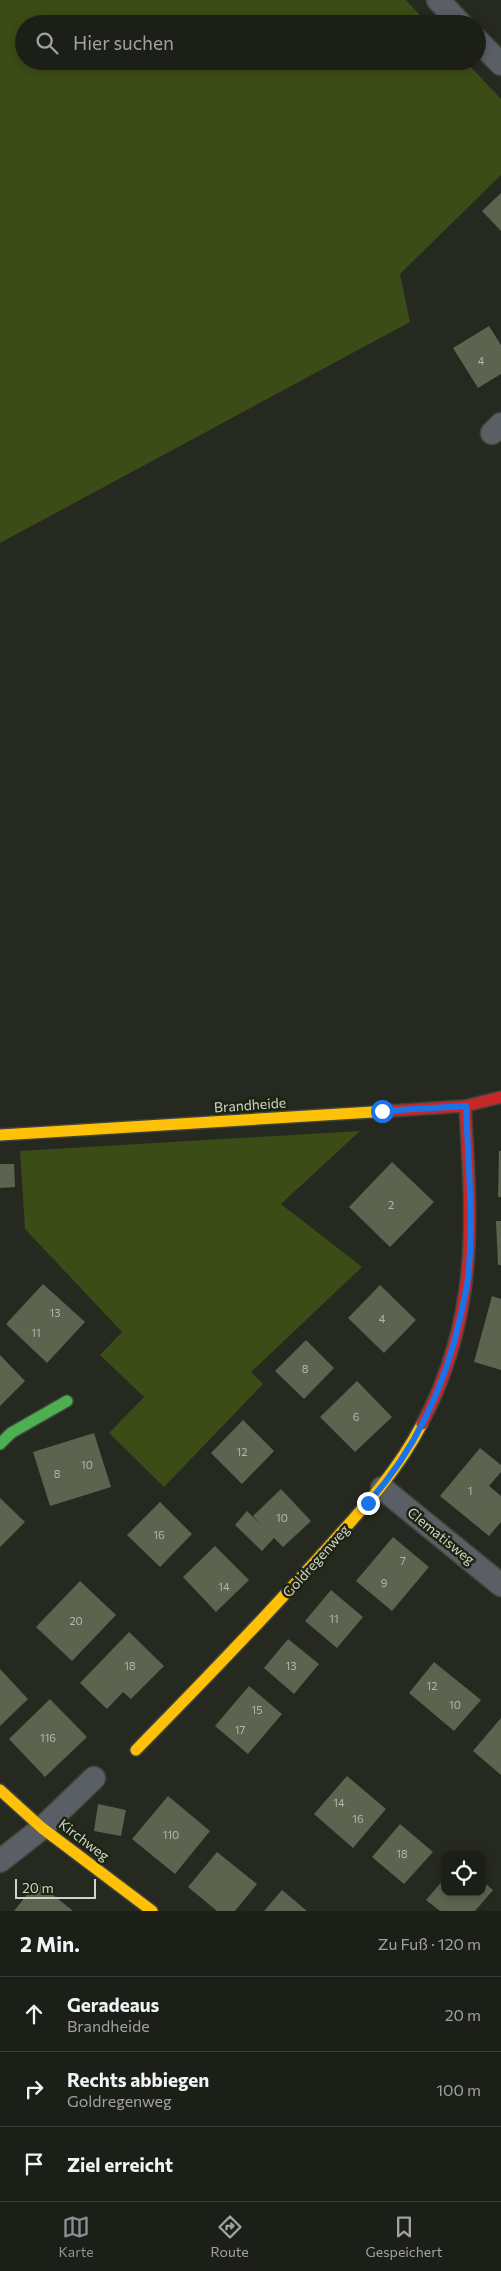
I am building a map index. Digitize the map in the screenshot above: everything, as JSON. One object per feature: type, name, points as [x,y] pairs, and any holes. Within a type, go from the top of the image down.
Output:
[{"type":"street","points":[[438,0],[452,15]]},
{"type":"street","points":[[486,49],[501,64]]},
{"type":"street","name":"Brandheide","points":[[0,1135],[466,1106],[501,1096]]},
{"type":"street","name":"Goldregenweg","points":[[136,1750],[243,1641],[382,1488],[420,1429],[435,1399],[452,1352],[468,1278],[471,1210],[466,1106]]},
{"type":"street","points":[[0,1444],[11,1434],[67,1401]]},
{"type":"street","name":"Clematisweg","points":[[382,1488],[501,1585]]},
{"type":"street","points":[[0,1861],[42,1828],[94,1778]]},
{"type":"street","name":"Kirchweg","points":[[0,1790],[42,1828],[152,1911]]},
{"type":"green space","points":[[0,0],[406,0],[420,15],[15,15],[15,70],[474,70],[501,99],[501,175],[400,274],[410,322],[0,543]]},
{"type":"green space","points":[[360,1131],[281,1204],[362,1267],[251,1372],[263,1384],[164,1487],[109,1433],[144,1397],[100,1355],[122,1332],[25,1229],[20,1151]]},
{"type":"building","points":[[501,193],[501,231],[482,211]]},
{"type":"building","points":[[489,326],[501,345],[501,374],[478,388],[453,348]]},
{"type":"building","points":[[499,1151],[501,1151],[501,1197],[498,1197]]},
{"type":"building","points":[[392,1162],[434,1202],[390,1247],[349,1207]]},
{"type":"building","points":[[0,1164],[14,1164],[15,1187],[0,1188]]},
{"type":"building","points":[[496,1221],[501,1221],[501,1265],[498,1265]]},
{"type":"building","points":[[43,1284],[85,1322],[47,1363],[6,1324]]},
{"type":"building","points":[[380,1285],[416,1320],[384,1353],[348,1318]]},
{"type":"building","points":[[492,1296],[501,1299],[501,1370],[474,1362]]},
{"type":"building","points":[[306,1340],[334,1368],[304,1399],[275,1371]]},
{"type":"building","points":[[0,1355],[25,1381],[0,1406]]},
{"type":"building","points":[[357,1381],[392,1417],[355,1452],[320,1417]]},
{"type":"building","points":[[243,1420],[274,1451],[242,1484],[211,1453]]},
{"type":"building","points":[[94,1433],[111,1487],[50,1506],[33,1452]]},
{"type":"building","points":[[480,1448],[501,1465],[501,1472],[489,1486],[501,1496],[501,1522],[489,1536],[440,1496]]},
{"type":"building","points":[[281,1489],[311,1521],[283,1547],[274,1538],[262,1551],[235,1525],[247,1511],[261,1525],[253,1516]]},
{"type":"building","points":[[0,1498],[25,1522],[0,1547]]},
{"type":"building","points":[[160,1502],[192,1534],[160,1567],[127,1535]]},
{"type":"building","points":[[393,1537],[429,1567],[392,1611],[356,1581]]},
{"type":"building","points":[[215,1546],[249,1580],[216,1612],[183,1577]]},
{"type":"building","points":[[80,1581],[116,1615],[72,1661],[36,1627]]},
{"type":"building","points":[[331,1590],[363,1617],[337,1648],[305,1621]]},
{"type":"building","points":[[129,1632],[164,1666],[131,1699],[123,1692],[107,1709],[80,1683]]},
{"type":"building","points":[[288,1639],[319,1664],[294,1694],[264,1668]]},
{"type":"building","points":[[434,1662],[481,1700],[454,1731],[409,1693]]},
{"type":"building","points":[[0,1669],[28,1699],[0,1726]]},
{"type":"building","points":[[249,1686],[282,1714],[248,1754],[215,1726]]},
{"type":"building","points":[[50,1699],[87,1737],[45,1777],[9,1739]]},
{"type":"building","points":[[501,1718],[501,1775],[473,1751]]},
{"type":"building","points":[[347,1776],[386,1809],[353,1848],[314,1814]]},
{"type":"building","points":[[168,1796],[210,1831],[175,1874],[132,1839]]},
{"type":"building","points":[[98,1804],[126,1810],[121,1836],[94,1831]]},
{"type":"building","points":[[400,1824],[433,1852],[404,1884],[372,1857]]},
{"type":"building","points":[[217,1852],[257,1884],[235,1911],[217,1911],[188,1887]]},
{"type":"building","points":[[37,1882],[73,1911],[14,1911]]},
{"type":"building","points":[[441,1883],[441,1896],[486,1896],[486,1884],[493,1890],[475,1911],[440,1911],[426,1900]]},
{"type":"building","points":[[282,1890],[307,1911],[264,1911]]},
{"type":"traffic: fast","points":[[0,1444],[11,1433],[67,1401]]},
{"type":"traffic: slow","points":[[0,1135],[389,1111]]},
{"type":"traffic: slow","points":[[136,1750],[291,1589],[357,1515],[399,1462],[422,1424]]},
{"type":"traffic: slow","points":[[0,1790],[42,1828],[152,1911]]},
{"type":"traffic: jam","points":[[389,1111],[465,1106],[501,1097]]},
{"type":"traffic: jam","points":[[422,1424],[441,1384],[454,1345],[468,1268],[470,1230],[465,1106]]},
{"type":"route","points":[[368,1503],[382,1488],[416,1436],[435,1399],[452,1352],[468,1278],[471,1210],[466,1106],[382,1111]]}]
